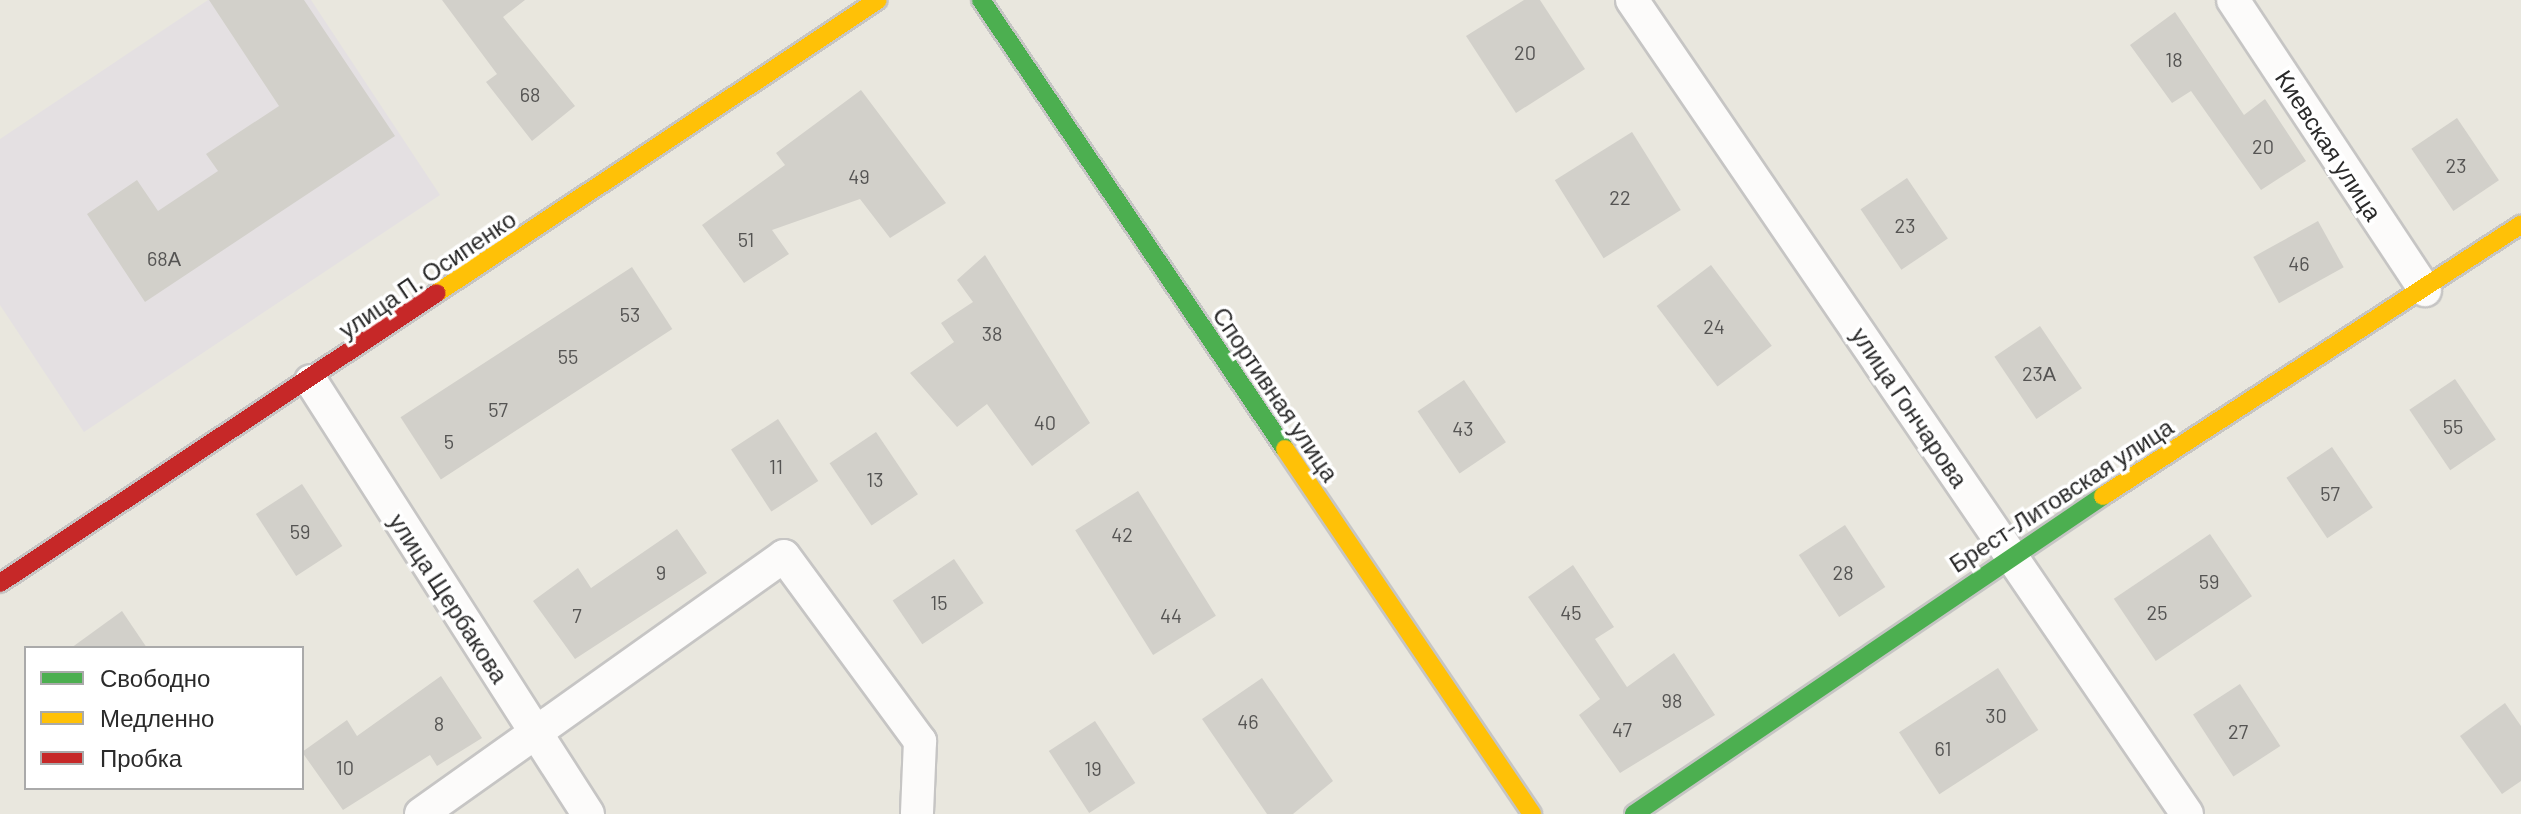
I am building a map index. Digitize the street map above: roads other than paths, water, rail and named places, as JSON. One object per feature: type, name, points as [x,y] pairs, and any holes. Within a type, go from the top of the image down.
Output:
[{"type":"street","name":"улица П. Осипенко","points":[[0,583],[311,381],[878,0]]},
{"type":"street","name":"Спортивная улица","points":[[981,0],[1532,814]]},
{"type":"street","name":"улица Гончарова","points":[[1632,0],[2187,814]]},
{"type":"street","name":"Киевская улица","points":[[2233,0],[2425,290]]},
{"type":"street","name":"Брест-Литовская улица","points":[[1634,814],[2011,555],[2425,290],[2521,225]]},
{"type":"street","name":"улица Щербакова","points":[[311,381],[588,814]]},
{"type":"street","points":[[421,814],[536,736],[784,556],[920,741],[917,814]]}]
